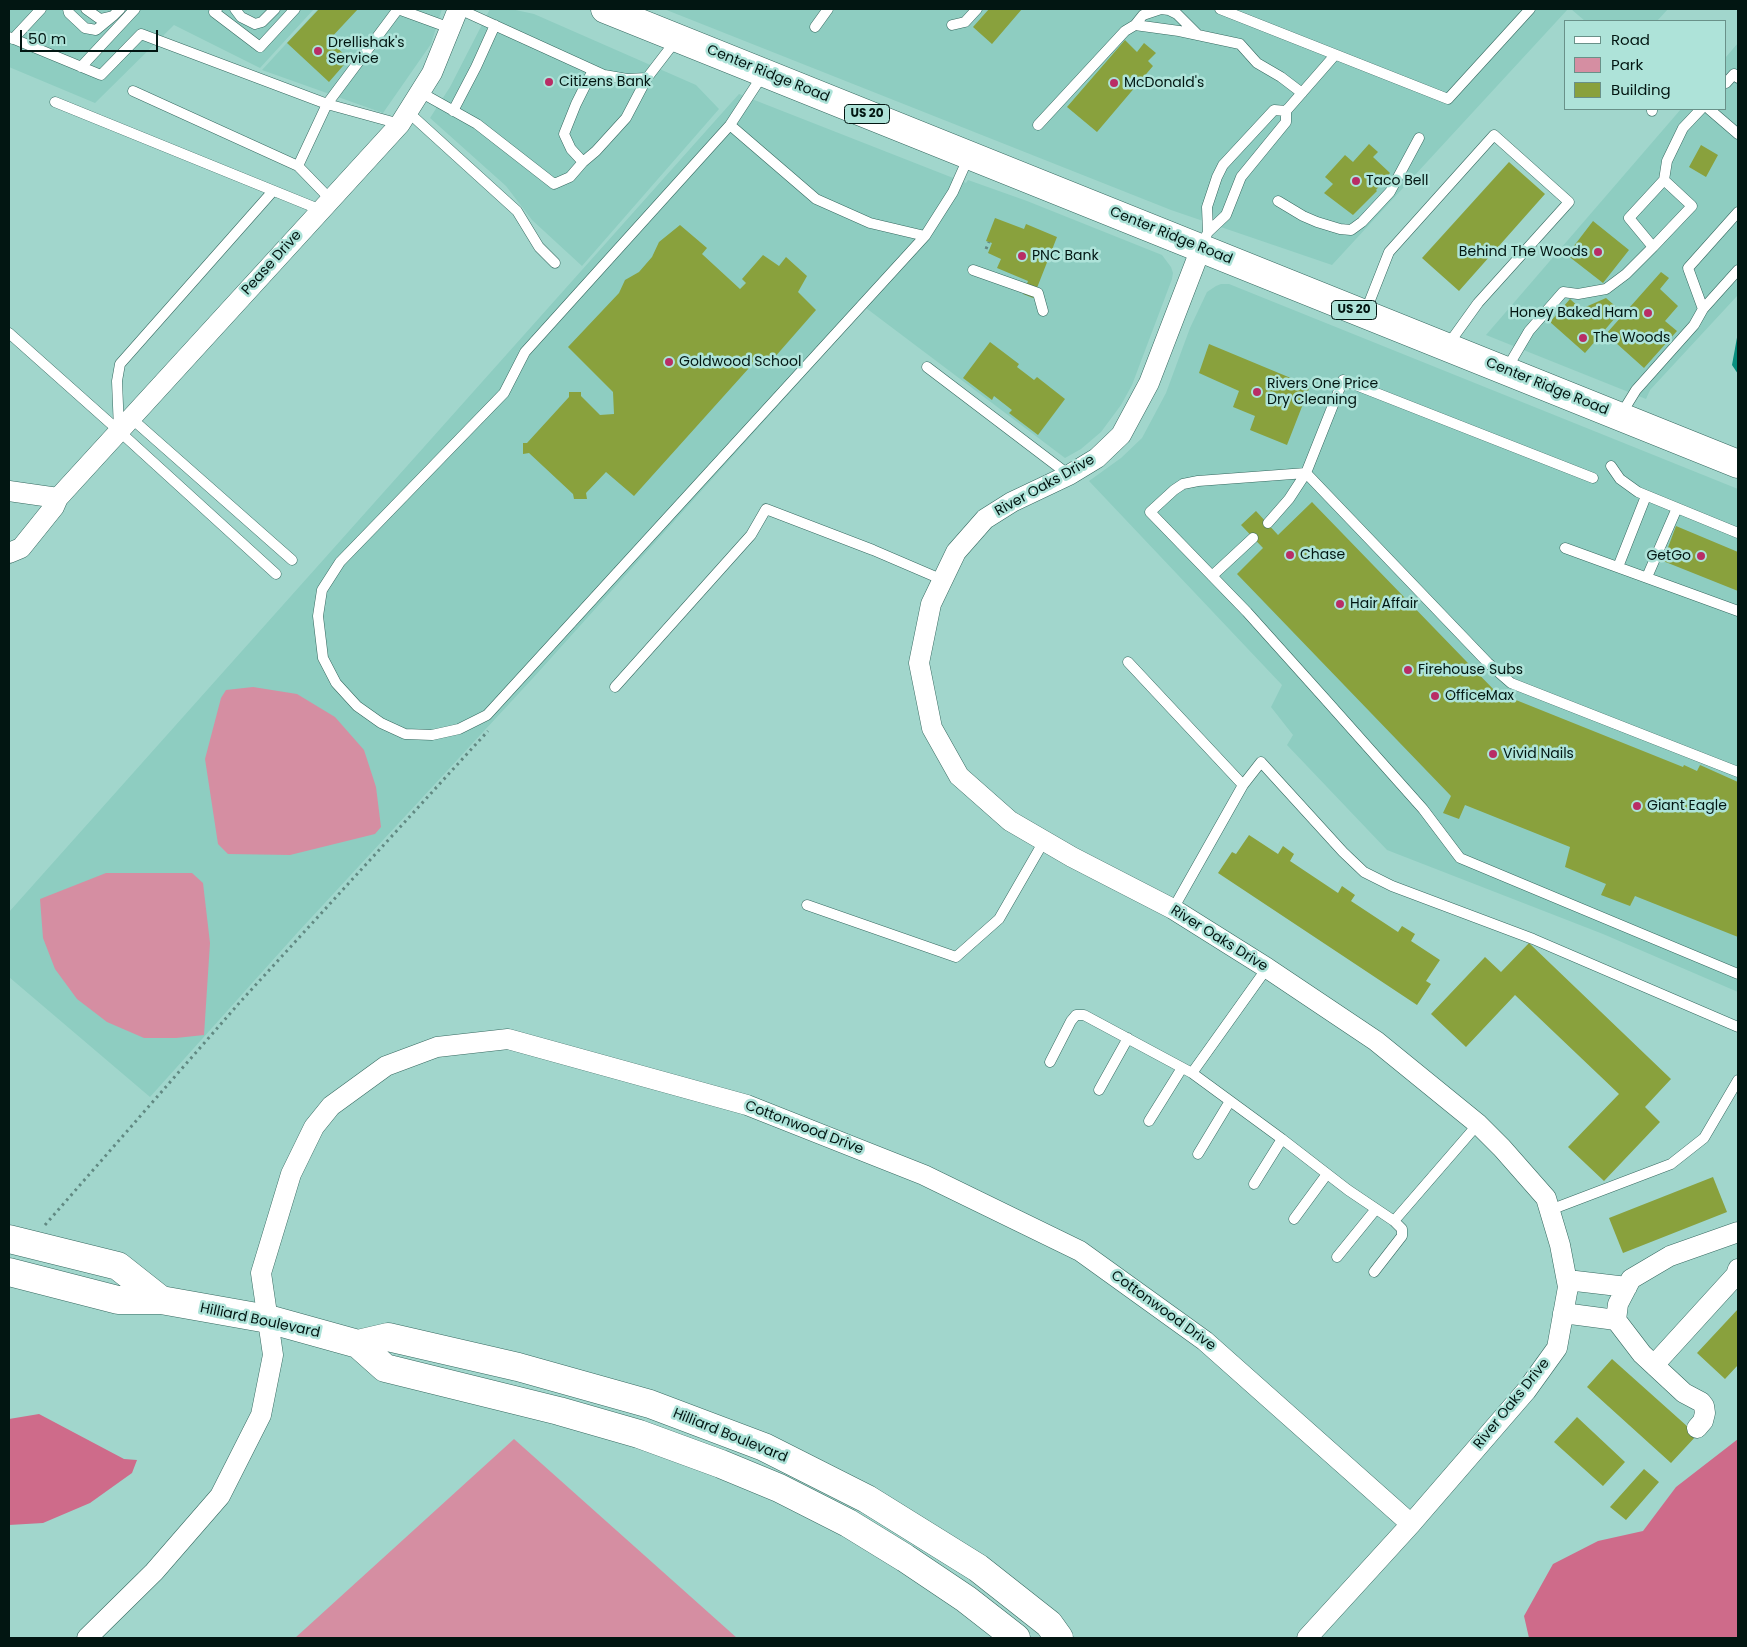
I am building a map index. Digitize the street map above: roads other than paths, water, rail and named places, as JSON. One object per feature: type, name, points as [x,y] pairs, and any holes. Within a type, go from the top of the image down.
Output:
[{"type":"main road","name":"Center Ridge Road","points":[[604,9],[969,155],[1204,240],[1365,314],[1738,464]]},
{"type":"main road","name":"Hilliard Boulevard","points":[[9,1239],[118,1266],[161,1300]]},
{"type":"main road","name":"Hilliard Boulevard","points":[[9,1272],[118,1300],[161,1300],[268,1319],[358,1344],[385,1368],[559,1411],[639,1434],[721,1464],[779,1488],[848,1523],[966,1599],[1016,1638]]},
{"type":"main road","name":"Hilliard Boulevard","points":[[358,1344],[388,1337],[518,1367],[650,1404],[764,1447],[868,1499],[978,1568],[1048,1624],[1058,1638]]},
{"type":"street","name":"Pease Drive","points":[[9,553],[21,548],[54,507],[58,498],[404,118],[432,73],[458,9]]},
{"type":"street","name":"River Oaks Drive","points":[[1204,240],[1149,382],[1121,435],[1097,458],[1069,475],[1012,502],[985,519],[956,552],[931,604],[919,663],[932,728],[959,776],[1010,821],[1072,858],[1172,909],[1267,968],[1376,1041],[1478,1124],[1546,1198],[1560,1245],[1568,1287],[1557,1348],[1526,1391],[1411,1524],[1307,1638]]},
{"type":"street","points":[[9,491],[58,498]]},
{"type":"street","name":"Cottonwood Drive","points":[[87,1638],[154,1572],[220,1496],[260,1415],[273,1355],[261,1273],[291,1174],[314,1127],[331,1106],[386,1066],[437,1047],[508,1040],[747,1105],[924,1175],[1080,1251],[1205,1341],[1411,1524]]},
{"type":"street","points":[[1616,1320],[1618,1304],[1631,1278],[1670,1256],[1734,1235]]},
{"type":"street","points":[[1654,1365],[1736,1275],[1738,1270]]},
{"type":"street","points":[[1567,1280],[1627,1287]]},
{"type":"street","points":[[1563,1312],[1616,1320],[1642,1354],[1684,1393],[1701,1402],[1704,1406],[1703,1420],[1697,1428]]},
{"type":"lane","points":[[41,9],[11,38],[101,75],[141,34],[327,104],[404,118],[517,211],[539,247],[555,263]]},
{"type":"lane","points":[[68,9],[69,13],[86,28],[96,30],[116,12]]},
{"type":"lane","points":[[86,9],[100,19],[116,12]]},
{"type":"lane","points":[[82,67],[135,9]]},
{"type":"lane","points":[[217,9],[214,12],[260,47],[295,9]]},
{"type":"lane","points":[[235,9],[240,17],[255,24],[262,22],[275,9]]},
{"type":"lane","points":[[298,166],[327,104],[398,9],[450,28]]},
{"type":"lane","points":[[458,9],[604,75],[628,79],[647,78]]},
{"type":"lane","points":[[815,28],[828,9]]},
{"type":"lane","points":[[952,24],[965,22],[977,9]]},
{"type":"lane","points":[[1038,125],[1125,31],[1135,25],[1143,15],[1161,9],[1177,14],[1198,35]]},
{"type":"lane","points":[[1220,9],[1448,99],[1530,9]]},
{"type":"lane","points":[[453,111],[495,25]]},
{"type":"lane","points":[[1135,25],[1240,44],[1257,63],[1281,77],[1302,93]]},
{"type":"lane","points":[[420,92],[477,124],[554,184],[570,177],[626,118],[647,78],[677,38]]},
{"type":"lane","points":[[1204,240],[1226,215],[1241,177],[1286,122],[1286,111],[1335,55]]},
{"type":"lane","points":[[583,162],[571,149],[564,134],[593,70]]},
{"type":"lane","points":[[764,73],[730,125],[525,352],[504,392],[340,562],[322,590],[318,616],[323,658],[336,683],[357,706],[381,722],[405,734],[432,735],[459,729],[487,715],[925,236],[953,192],[969,155]]},
{"type":"lane","points":[[1727,82],[1734,74],[1738,78]]},
{"type":"lane","points":[[134,91],[298,166],[326,205]]},
{"type":"lane","points":[[56,102],[273,191],[326,205]]},
{"type":"lane","points":[[1204,240],[1207,207],[1217,177],[1224,165],[1274,110],[1286,111]]},
{"type":"lane","points":[[1653,247],[1629,218],[1664,180],[1667,161],[1683,128],[1701,110]]},
{"type":"lane","points":[[1710,110],[1738,134]]},
{"type":"lane","points":[[730,125],[816,199],[870,223],[925,236]]},
{"type":"lane","points":[[1365,314],[1389,252],[1494,135],[1569,202],[1478,303],[1446,347]]},
{"type":"lane","points":[[1278,201],[1317,222],[1340,229],[1351,230],[1362,222],[1390,192],[1419,138]]},
{"type":"lane","points":[[1506,370],[1529,331],[1563,292],[1578,294],[1606,290],[1626,274],[1692,206],[1664,180]]},
{"type":"lane","points":[[273,191],[120,364],[117,381],[125,424],[276,574]]},
{"type":"lane","points":[[1703,309],[1688,268],[1738,212]]},
{"type":"lane","points":[[973,270],[1038,293],[1043,311]]},
{"type":"lane","points":[[1620,416],[1636,390],[1694,325],[1703,309],[1738,270]]},
{"type":"lane","points":[[9,333],[125,424],[292,560]]},
{"type":"lane","points":[[927,367],[1069,475]]},
{"type":"lane","points":[[1268,523],[1289,500],[1306,473],[1343,380],[1594,478]]},
{"type":"lane","points":[[1610,466],[1625,483],[1646,496],[1738,533]]},
{"type":"lane","points":[[1738,772],[1511,683],[1488,663],[1306,473],[1198,480],[1183,484],[1150,512],[1253,620],[1422,809],[1460,858],[1738,974]]},
{"type":"lane","points":[[1618,567],[1646,496]]},
{"type":"lane","points":[[1647,577],[1677,508]]},
{"type":"lane","points":[[616,687],[751,535],[766,509],[873,550],[943,580]]},
{"type":"lane","points":[[1212,576],[1253,538]]},
{"type":"lane","points":[[1565,548],[1738,611]]},
{"type":"lane","points":[[1128,662],[1243,785]]},
{"type":"lane","points":[[1172,909],[1243,785],[1261,762],[1343,852],[1364,872],[1392,886],[1533,939],[1738,1027]]},
{"type":"lane","points":[[807,905],[956,957],[998,919],[1044,841]]},
{"type":"lane","points":[[1192,1074],[1267,968]]},
{"type":"lane","points":[[1050,1062],[1070,1021],[1076,1015],[1084,1015],[1192,1074],[1394,1221],[1402,1229],[1402,1236],[1374,1272]]},
{"type":"lane","points":[[1099,1090],[1128,1038]]},
{"type":"lane","points":[[1149,1121],[1182,1068]]},
{"type":"lane","points":[[1550,1210],[1671,1164],[1704,1138],[1738,1080]]},
{"type":"lane","points":[[1198,1154],[1230,1101]]},
{"type":"lane","points":[[1394,1221],[1478,1124]]},
{"type":"lane","points":[[1254,1184],[1282,1139]]},
{"type":"lane","points":[[1294,1219],[1327,1174]]},
{"type":"lane","points":[[1336,1257],[1376,1209]]},
{"type":"place","name":"Drellishak's Service","points":[[318,51]]},
{"type":"place","name":"Citizens Bank","points":[[549,82]]},
{"type":"place","name":"McDonald's","points":[[1114,83]]},
{"type":"place","name":"Taco Bell","points":[[1356,181]]},
{"type":"place","name":"Behind The Woods","points":[[1598,252]]},
{"type":"place","name":"PNC Bank","points":[[1022,256]]},
{"type":"place","name":"Honey Baked Ham","points":[[1648,313]]},
{"type":"place","name":"The Woods","points":[[1583,338]]},
{"type":"place","name":"Goldwood School","points":[[669,362]]},
{"type":"place","name":"Rivers One Price Dry Cleaning","points":[[1257,392]]},
{"type":"place","name":"Chase","points":[[1290,555]]},
{"type":"place","name":"GetGo","points":[[1701,556]]},
{"type":"place","name":"Hair Affair","points":[[1340,604]]},
{"type":"place","name":"Firehouse Subs","points":[[1408,670]]},
{"type":"place","name":"OfficeMax","points":[[1435,696]]},
{"type":"place","name":"Vivid Nails","points":[[1493,754]]},
{"type":"place","name":"Giant Eagle","points":[[1637,806]]}]
